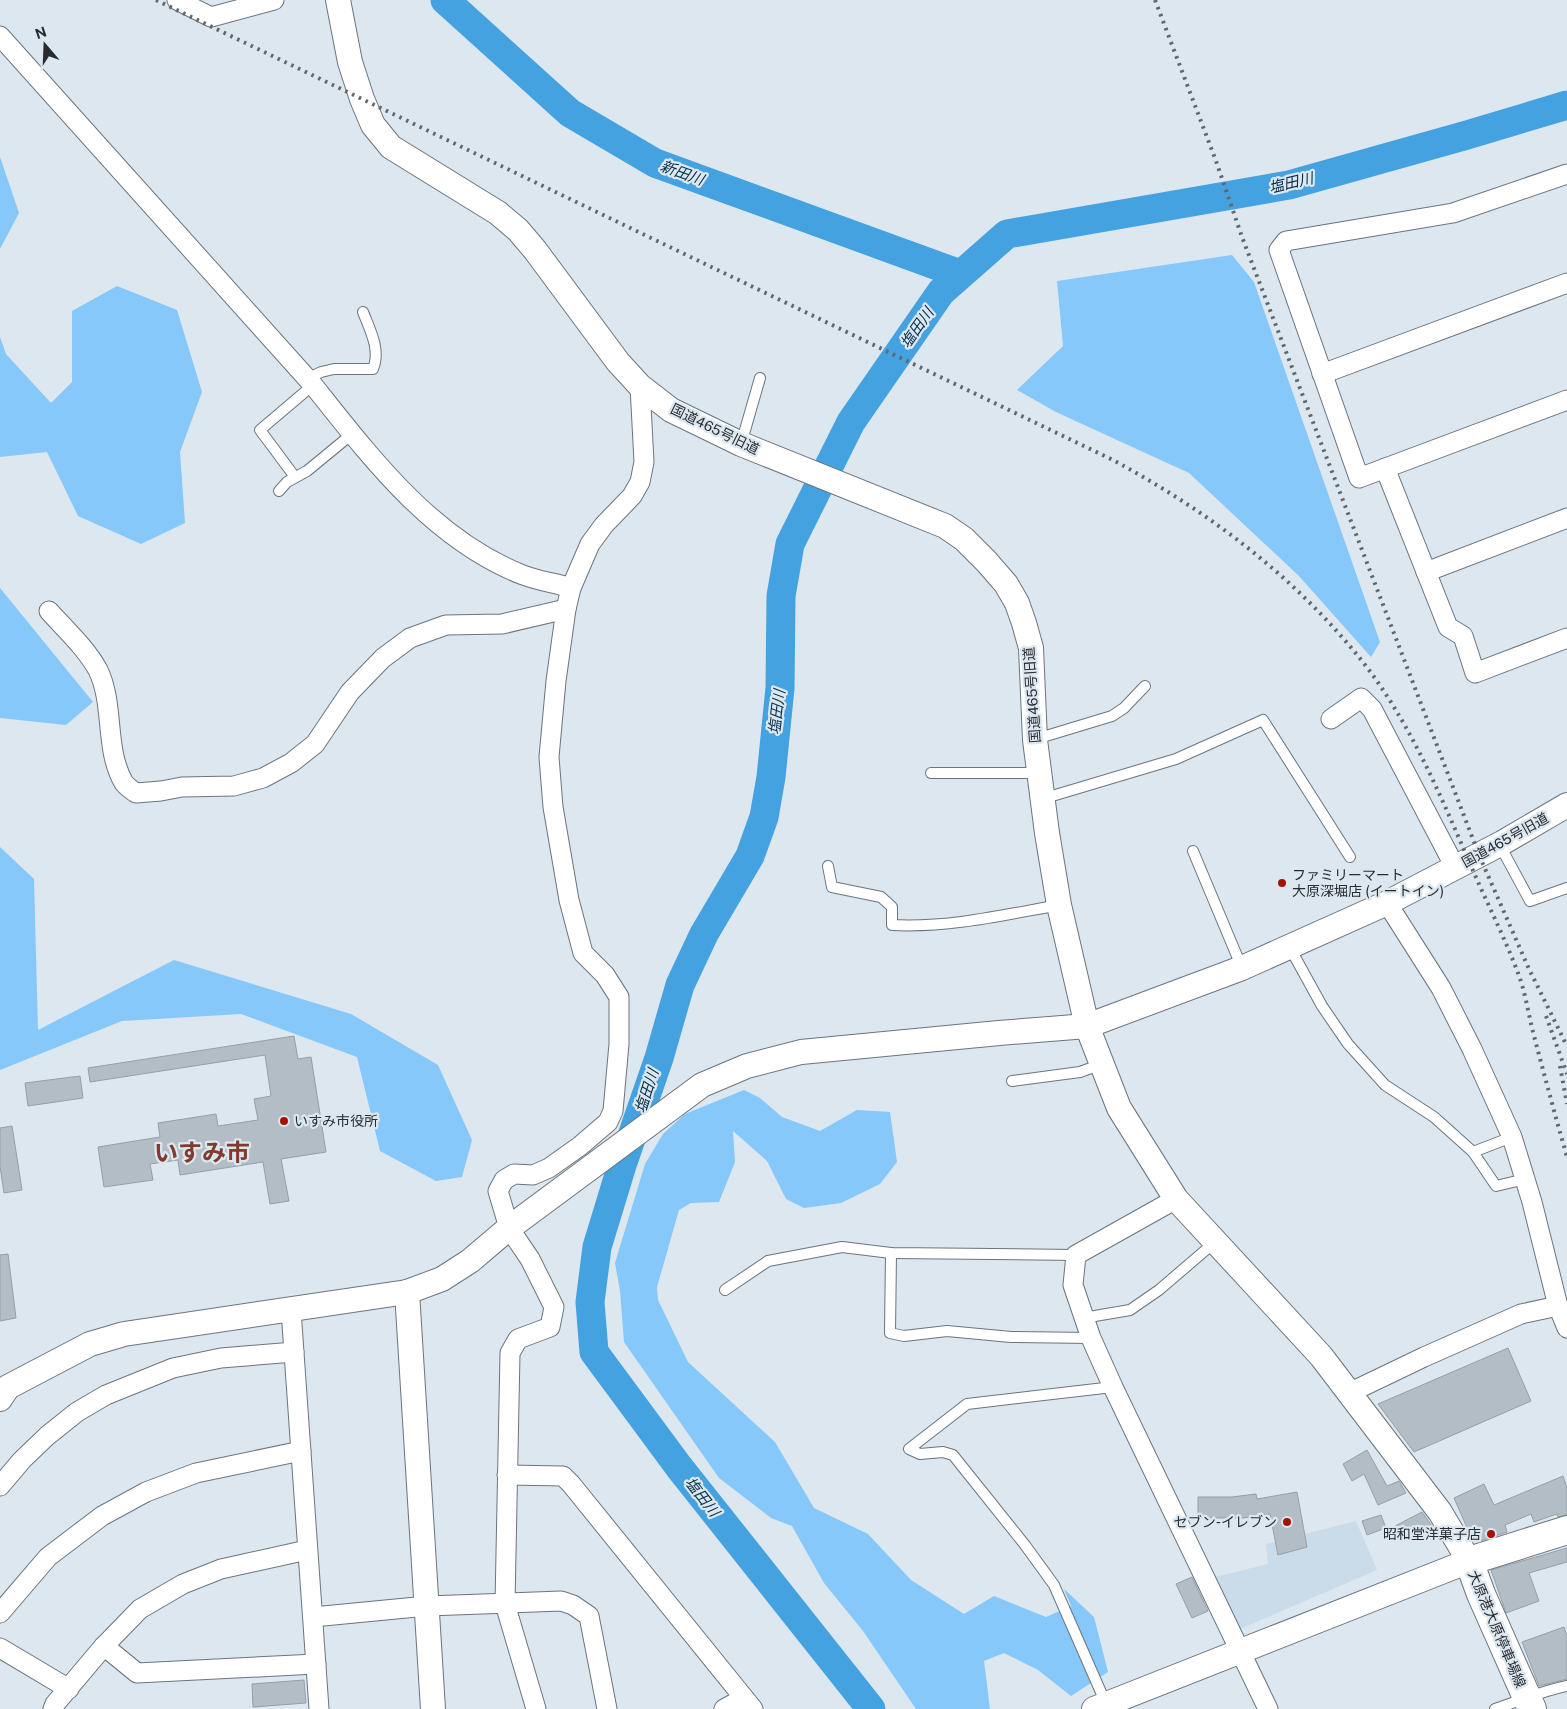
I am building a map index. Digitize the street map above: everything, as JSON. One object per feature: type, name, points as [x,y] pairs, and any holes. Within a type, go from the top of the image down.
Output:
[{"type":"main road","name":"大原港大原停車場線","points":[[1529,1704],[1481,1594],[1469,1561],[1567,1530]]},
{"type":"street","points":[[177,0],[211,17],[250,3],[274,0]]},
{"type":"street","name":"国道465号旧道","points":[[338,0],[350,62],[373,125],[391,147],[498,213],[518,230],[618,362],[640,386],[671,410],[741,444],[945,526],[964,539],[1006,584],[1016,603],[1031,648],[1035,740],[1042,798],[1059,905],[1087,1026],[1290,948],[1387,903],[1502,843],[1565,805]]},
{"type":"street","points":[[0,36],[310,382],[352,434],[420,509],[454,537],[485,556],[524,575],[571,588]]},
{"type":"street","points":[[1567,174],[1453,213],[1286,241],[1279,250],[1358,478],[1567,400]]},
{"type":"street","points":[[1322,374],[1567,283]]},
{"type":"street","points":[[536,1709],[505,1604],[510,1353],[518,1339],[550,1326],[554,1307],[530,1260],[509,1228],[498,1191],[504,1180],[514,1174],[533,1175],[548,1168],[580,1146],[608,1122],[613,1111],[619,1044],[619,997],[606,975],[583,953],[569,900],[553,807],[550,757],[556,681],[566,609],[571,588],[590,544],[604,525],[632,496],[640,482],[644,462],[640,386]]},
{"type":"street","points":[[1385,468],[1448,627],[1463,636],[1475,673],[1567,638]]},
{"type":"street","points":[[1426,572],[1567,518]]},
{"type":"street","points":[[49,611],[89,656],[99,672],[116,762],[125,784],[136,793],[182,787],[234,786],[263,778],[291,763],[315,744],[350,692],[383,658],[410,638],[446,625],[502,624],[566,609]]},
{"type":"street","points":[[1331,719],[1361,698],[1372,709],[1455,867]]},
{"type":"street","points":[[1387,903],[1441,988],[1472,1049],[1512,1137],[1525,1179],[1558,1306],[1567,1328]]},
{"type":"street","points":[[3,1390],[90,1344],[124,1334],[407,1292],[442,1279],[463,1266],[509,1228],[702,1085],[747,1066],[801,1052],[1087,1026],[1119,1108],[1176,1199],[1321,1356],[1440,1512],[1469,1561],[1103,1707]]},
{"type":"street","points":[[1176,1199],[1076,1255],[1073,1285],[1083,1318],[1113,1387],[1268,1709]]},
{"type":"street","points":[[407,1292],[434,1709]]},
{"type":"street","points":[[1349,1393],[1424,1356],[1521,1314],[1558,1306]]},
{"type":"street","points":[[291,1310],[306,1550],[313,1617],[319,1709]]},
{"type":"street","points":[[0,1486],[22,1460],[47,1436],[76,1412],[106,1395],[173,1368],[221,1358],[294,1352]]},
{"type":"street","points":[[1,1610],[48,1557],[102,1516],[146,1492],[196,1473],[301,1451]]},
{"type":"street","points":[[507,1475],[563,1476],[571,1484],[749,1704],[724,1709]]},
{"type":"street","points":[[53,1709],[104,1646],[140,1610],[183,1584],[221,1569],[306,1550]]},
{"type":"street","points":[[313,1617],[427,1606],[560,1601],[572,1605],[589,1616],[607,1709]]},
{"type":"street","points":[[104,1646],[137,1673],[316,1664]]},
{"type":"street","points":[[0,1648],[69,1689]]},
{"type":"lane","points":[[295,477],[260,430],[321,372],[334,369],[373,369],[376,361],[375,347],[364,312]]},
{"type":"lane","points":[[741,444],[760,378]]},
{"type":"lane","points":[[279,491],[287,482],[308,471],[352,434]]},
{"type":"lane","points":[[1035,740],[1112,716],[1124,708],[1144,686]]},
{"type":"lane","points":[[1042,798],[1176,759],[1263,720],[1350,858]]},
{"type":"lane","points":[[931,773],[1039,773]]},
{"type":"lane","points":[[1192,851],[1242,968]]},
{"type":"lane","points":[[1504,853],[1530,901],[1567,888]]},
{"type":"lane","points":[[828,866],[832,887],[881,896],[892,906],[892,926],[970,921],[1059,905]]},
{"type":"lane","points":[[1290,948],[1322,1006],[1348,1044],[1385,1085],[1434,1117],[1473,1152],[1496,1186],[1525,1179]]},
{"type":"lane","points":[[1012,1081],[1080,1072],[1102,1064]]},
{"type":"lane","points":[[1473,1152],[1512,1137]]},
{"type":"lane","points":[[1083,1318],[1130,1310],[1159,1290],[1215,1242]]},
{"type":"lane","points":[[725,1290],[768,1261],[842,1247],[891,1254],[1076,1255]]},
{"type":"lane","points":[[891,1254],[890,1333],[904,1336],[946,1331],[1011,1337],[1091,1338]]},
{"type":"lane","points":[[1103,1707],[1054,1585],[1025,1545],[953,1455],[943,1452],[920,1454],[910,1449],[967,1404],[1113,1387]]},
{"type":"lane","points":[[1495,1709],[1529,1704],[1546,1690],[1567,1686]]},
{"type":"shaded area","points":[[0,157],[19,213],[0,249]]},
{"type":"shaded area","points":[[1232,255],[1254,282],[1380,642],[1371,657],[1299,576],[1189,473],[1056,412],[1017,390],[1063,346],[1057,281]]},
{"type":"shaded area","points":[[117,286],[177,310],[202,392],[180,452],[185,523],[141,544],[78,516],[47,452],[0,457],[0,337],[6,354],[51,403],[72,382],[72,311]]},
{"type":"shaded area","points":[[0,588],[93,702],[66,725],[0,718]]},
{"type":"shaded area","points":[[0,847],[34,879],[38,1030],[174,960],[351,1014],[438,1065],[472,1140],[462,1177],[436,1181],[380,1151],[357,1057],[241,1014],[122,1021],[0,1070]]},
{"type":"shaded area","points":[[744,1090],[760,1098],[782,1117],[820,1131],[857,1110],[890,1112],[897,1162],[880,1184],[841,1203],[804,1208],[786,1199],[767,1161],[733,1131],[735,1162],[719,1202],[691,1203],[679,1210],[657,1287],[658,1300],[688,1362],[775,1442],[814,1508],[868,1534],[911,1580],[964,1614],[994,1596],[1046,1617],[1071,1606],[1064,1589],[1094,1617],[1108,1672],[1071,1696],[1038,1670],[1004,1653],[984,1661],[990,1709],[916,1709],[863,1631],[824,1583],[792,1526],[771,1518],[719,1478],[624,1342],[620,1291],[615,1263],[645,1164],[663,1134],[685,1114]]},
{"type":"shaded area","points":[[1356,1521],[1377,1570],[1240,1629],[1215,1577],[1268,1564],[1266,1544]]},
{"type":"building","name":"いすみ市役所","points":[[294,1036],[298,1059],[311,1057],[326,1152],[281,1159],[289,1201],[270,1204],[263,1162],[180,1175],[178,1160],[150,1164],[153,1180],[104,1187],[98,1147],[160,1137],[158,1123],[216,1114],[218,1126],[258,1120],[254,1099],[271,1096],[265,1055],[90,1082],[88,1068]]},
{"type":"building","points":[[80,1076],[83,1098],[28,1106],[25,1083]]},
{"type":"building","points":[[12,1126],[22,1190],[4,1193],[0,1166],[0,1128]]},
{"type":"building","points":[[8,1254],[16,1318],[0,1321],[0,1255]]},
{"type":"building","points":[[1508,1348],[1531,1401],[1414,1452],[1378,1404]]},
{"type":"building","points":[[1367,1450],[1387,1486],[1399,1481],[1406,1493],[1378,1505],[1364,1474],[1352,1481],[1343,1464]]},
{"type":"building","points":[[1563,1476],[1567,1488],[1567,1515],[1558,1517],[1557,1514],[1534,1522],[1531,1514],[1505,1525],[1507,1532],[1480,1541],[1476,1540],[1472,1528],[1468,1530],[1454,1498],[1484,1484],[1494,1505]]},
{"type":"building","points":[[1297,1492],[1307,1547],[1278,1555],[1270,1514],[1243,1518],[1198,1518],[1198,1497],[1232,1497],[1256,1494],[1257,1499]]},
{"type":"building","points":[[1422,1512],[1432,1526],[1403,1541],[1395,1526]]},
{"type":"building","points":[[1381,1515],[1386,1528],[1367,1535],[1362,1521]]},
{"type":"building","points":[[1567,1548],[1567,1562],[1529,1573],[1539,1601],[1506,1613],[1491,1570]]},
{"type":"building","points":[[1192,1577],[1208,1611],[1192,1618],[1176,1584]]},
{"type":"building","points":[[1564,1627],[1567,1636],[1567,1679],[1539,1686],[1522,1642]]},
{"type":"building","points":[[304,1680],[306,1703],[253,1707],[252,1684]]},
{"type":"waterway","name":"新田川","points":[[445,0],[570,113],[655,163],[960,274]]},
{"type":"waterway","name":"塩田川","points":[[871,1709],[679,1467],[594,1352],[590,1302],[597,1247],[622,1165],[659,1058],[680,985],[704,934],[750,856],[764,817],[771,777],[780,688],[781,596],[790,544],[851,422],[941,292],[1007,234],[1289,185],[1567,105]]},
{"type":"railway","points":[[156,0],[1113,460],[1185,503],[1219,526],[1284,578],[1314,607],[1369,670],[1399,716],[1426,765],[1518,973],[1567,1157]]},
{"type":"railway","points":[[1155,0],[1216,161],[1242,237],[1479,855],[1529,969],[1567,1046]]},
{"type":"railway","points":[[1546,1016],[1567,1074]]},
{"type":"railway","points":[[1560,1066],[1567,1104]]},
{"type":"place","name":"ファミリーマート 大原深堀店 (イートイン)","points":[[1282,883]]},
{"type":"place","name":"いすみ市役所","points":[[284,1121]]},
{"type":"place","name":"セブン-イレブン","points":[[1287,1522]]},
{"type":"place","name":"昭和堂洋菓子店","points":[[1491,1534]]},
{"type":"district","name":"いすみ市","points":[[202,1153]]}]
